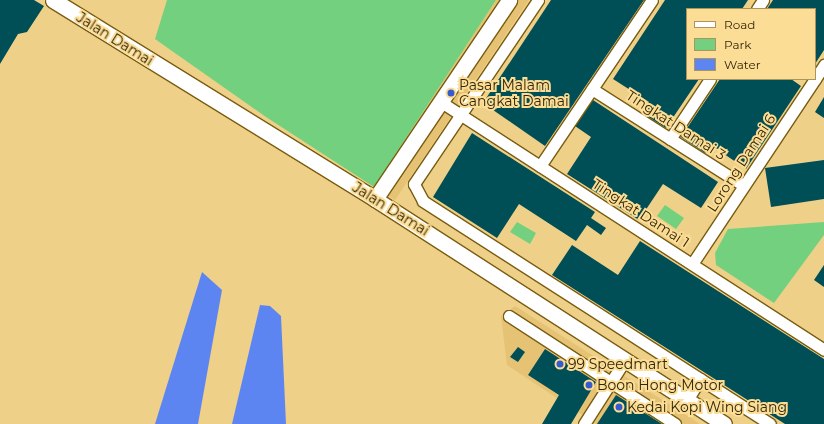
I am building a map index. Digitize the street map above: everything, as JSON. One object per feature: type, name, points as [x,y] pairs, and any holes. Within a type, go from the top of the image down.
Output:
[{"type":"main road","name":"Jalan Damai","points":[[54,0],[375,199],[724,424]]},
{"type":"main road","points":[[375,199],[509,0]]},
{"type":"street","points":[[461,115],[538,0]]},
{"type":"street","points":[[540,166],[652,0]]},
{"type":"street","name":"Lorong Damai 6","points":[[816,77],[824,65]]},
{"type":"street","points":[[670,139],[709,80]]},
{"type":"street","name":"Lorong Damai 6","points":[[692,264],[814,80]]},
{"type":"street","name":"Tingkat Damai 3","points":[[592,89],[744,186]]},
{"type":"street","name":"Tingkat Damai 1","points":[[441,102],[824,350]]},
{"type":"street","name":"Jalan Damai","points":[[461,115],[414,184],[423,201],[770,424]]},
{"type":"street","points":[[509,316],[675,424]]},
{"type":"street","points":[[584,424],[626,360]]},
{"type":"street","points":[[687,400],[700,379]]},
{"type":"shaded area","name":"Pasar Malam Cangkat Damai","points":[[496,0],[529,0],[395,200],[374,187]]},
{"type":"shaded area","points":[[515,306],[700,424],[596,424],[507,365],[501,316]]},
{"type":"green space","points":[[167,0],[496,0],[374,187],[266,117],[155,39]]},
{"type":"green space","points":[[665,205],[684,218],[676,229],[657,216]]},
{"type":"green space","points":[[517,222],[536,233],[530,244],[510,232]]},
{"type":"green space","points":[[824,222],[824,235],[774,303],[716,265],[715,253],[728,229]]},
{"type":"water","points":[[202,272],[222,290],[198,424],[155,424]]},
{"type":"water","points":[[260,305],[270,306],[281,316],[286,424],[232,424]]},
{"type":"building","points":[[0,0],[34,0],[44,6],[27,32],[18,34],[0,64]]},
{"type":"building","points":[[551,0],[644,0],[545,146],[483,103]]},
{"type":"building","points":[[665,0],[748,0],[743,8],[686,8],[686,80],[698,80],[666,128],[642,113],[649,102],[613,79]]},
{"type":"building","points":[[773,0],[824,0],[824,50],[816,62],[816,8],[768,8]]},
{"type":"building","points":[[719,80],[792,80],[801,86],[746,169],[711,145],[705,153],[681,137]]},
{"type":"building","points":[[824,97],[824,118],[815,112]]},
{"type":"building","points":[[593,100],[718,182],[701,208],[663,184],[639,220],[567,174],[591,137],[575,126]]},
{"type":"building","points":[[472,133],[595,212],[591,218],[606,228],[601,235],[587,225],[576,241],[519,204],[497,238],[433,197]]},
{"type":"building","points":[[824,160],[824,199],[771,207],[765,168]]},
{"type":"building","points":[[640,241],[824,359],[824,424],[785,424],[552,275],[572,245],[618,275]]},
{"type":"building","points":[[824,265],[824,287],[814,280]]},
{"type":"building","points":[[518,347],[525,352],[518,362],[510,357]]},
{"type":"building","points":[[545,349],[596,382],[571,424],[542,424],[559,395],[528,375]]},
{"type":"building","points":[[616,395],[640,410],[662,424],[597,424]]},
{"type":"place","name":"Pasar Malam Cangkat Damai","points":[[451,93]]},
{"type":"place","name":"99 Speedmart","points":[[560,364]]},
{"type":"place","name":"Boon Hong Motor","points":[[589,385]]},
{"type":"place","name":"Kedai Kopi Wing Siang","points":[[619,407]]}]
